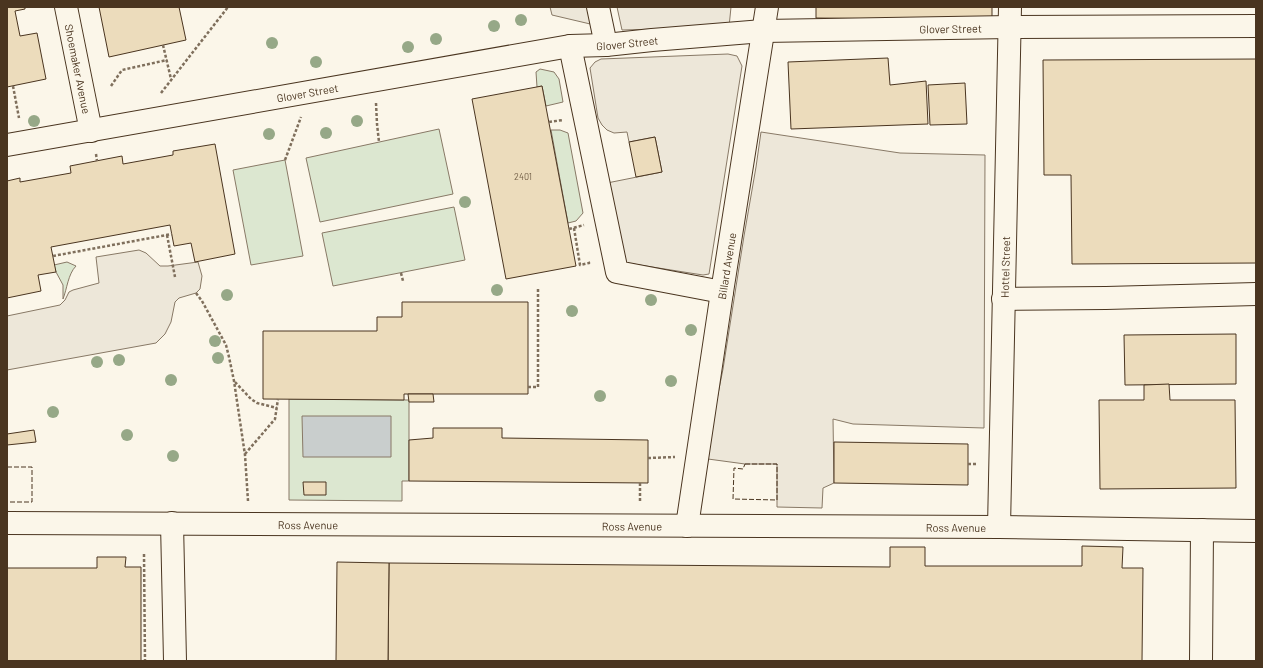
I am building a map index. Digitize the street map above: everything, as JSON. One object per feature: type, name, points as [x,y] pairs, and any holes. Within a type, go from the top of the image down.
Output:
[{"type":"street","name":"Shoemaker Avenue","points":[[66,7],[90,131]]},
{"type":"street","points":[[598,7],[606,45]]},
{"type":"street","name":"Billard Avenue","points":[[687,526],[767,7]]},
{"type":"street","name":"Glover Street","points":[[7,145],[570,46],[606,45],[764,31],[1010,17],[1256,26]]},
{"type":"street","name":"Hottel Street","points":[[998,527],[1010,17]]},
{"type":"street","points":[[570,46],[617,272],[722,292]]},
{"type":"street","points":[[1003,299],[1256,294]]},
{"type":"street","name":"Ross Avenue","points":[[7,523],[998,527],[1256,531]]},
{"type":"street","points":[[172,524],[175,661]]},
{"type":"street","points":[[1201,661],[1202,530]]},
{"type":"path","points":[[158,96],[228,7]]},
{"type":"path","points":[[163,45],[171,79]]},
{"type":"path","points":[[111,86],[122,70],[167,60]]},
{"type":"path","points":[[13,86],[20,123]]},
{"type":"path","points":[[376,96],[379,142]]},
{"type":"path","points":[[285,160],[303,111]]},
{"type":"path","points":[[549,122],[569,120]]},
{"type":"path","points":[[569,229],[588,224]]},
{"type":"path","points":[[574,228],[580,265],[589,263],[588,256]]},
{"type":"path","points":[[53,256],[172,234]]},
{"type":"path","points":[[167,235],[175,277]]},
{"type":"path","points":[[401,272],[403,281]]},
{"type":"path","points":[[528,387],[538,387],[538,287]]},
{"type":"path","points":[[196,293],[226,345],[234,381],[245,455],[248,505]]},
{"type":"path","points":[[234,381],[251,399],[258,403],[277,408]]},
{"type":"path","points":[[245,455],[275,420],[278,399]]},
{"type":"path","points":[[648,458],[676,457]]},
{"type":"path","points":[[640,483],[640,508]]},
{"type":"path","points":[[144,554],[145,661]]},
{"type":"green space","points":[[540,69],[554,72],[559,79],[563,102],[546,106],[542,86],[537,87],[536,72]]},
{"type":"green space","points":[[439,129],[453,194],[320,222],[306,158]]},
{"type":"green space","points":[[551,130],[560,130],[568,133],[583,213],[576,221],[568,223]]},
{"type":"green space","points":[[285,160],[303,256],[251,265],[233,170]]},
{"type":"green space","points":[[454,207],[465,260],[333,286],[322,233]]},
{"type":"green space","points":[[67,262],[76,266],[69,277],[63,299],[63,285],[54,265]]},
{"type":"green space","points":[[289,399],[409,400],[409,481],[402,481],[402,501],[289,500]]},
{"type":"shaded area","points":[[550,7],[598,7],[603,27],[552,15]]},
{"type":"shaded area","points":[[617,7],[731,7],[729,27],[622,30]]},
{"type":"shaded area","points":[[728,54],[737,56],[742,66],[709,274],[703,275],[627,263],[624,261],[607,183],[662,172],[655,137],[629,142],[627,132],[614,133],[607,130],[602,125],[598,118],[590,68],[595,62],[601,59]]},
{"type":"shaded area","points":[[761,132],[900,153],[985,155],[984,428],[853,424],[833,419],[834,483],[823,488],[822,508],[777,507],[777,464],[745,464],[708,459]]},
{"type":"shaded area","points":[[139,250],[146,253],[160,266],[198,262],[202,276],[200,289],[196,293],[179,298],[175,302],[171,322],[165,334],[156,343],[7,370],[7,316],[60,305],[65,300],[69,292],[99,283],[96,257]]},
{"type":"shaded area","points":[[302,416],[391,416],[391,457],[303,457]]},
{"type":"building","points":[[7,7],[25,7],[25,9],[15,11],[20,36],[37,33],[46,79],[7,87]]},
{"type":"building","points":[[99,7],[179,7],[186,40],[109,57]]},
{"type":"building","points":[[816,7],[992,7],[992,20],[816,18]]},
{"type":"building","points":[[888,58],[890,85],[926,81],[928,124],[791,129],[788,62]]},
{"type":"building","points":[[1256,59],[1256,263],[1072,264],[1071,175],[1044,175],[1043,60]]},
{"type":"building","points":[[965,83],[967,124],[930,125],[928,85]]},
{"type":"building","points":[[542,86],[576,266],[506,279],[472,99]]},
{"type":"building","points":[[655,137],[662,172],[636,177],[629,142]]},
{"type":"building","points":[[215,144],[235,254],[195,262],[191,243],[174,246],[170,225],[51,247],[56,272],[38,275],[41,291],[7,298],[7,181],[20,178],[20,182],[71,173],[70,166],[122,156],[123,164],[173,155],[173,151]]},
{"type":"building","points":[[402,302],[528,302],[528,394],[404,394],[404,400],[263,399],[263,331],[377,331],[377,317],[402,317]]},
{"type":"building","points":[[1236,334],[1236,384],[1125,385],[1124,335]]},
{"type":"building","points":[[1169,384],[1170,400],[1235,400],[1236,488],[1100,489],[1099,400],[1144,400],[1144,385]]},
{"type":"building","points":[[408,394],[433,394],[434,402],[409,402]]},
{"type":"building","points":[[433,428],[502,428],[502,438],[648,440],[648,483],[409,481],[409,440],[433,438]]},
{"type":"building","points":[[34,430],[36,442],[7,445],[7,434]]},
{"type":"building","points":[[834,442],[968,444],[968,485],[834,483]]},
{"type":"building","points":[[303,482],[326,482],[326,495],[304,495]]},
{"type":"building","points":[[1082,546],[1123,547],[1122,568],[1143,568],[1142,661],[388,661],[389,563],[890,567],[890,547],[925,547],[925,566],[1082,566]]},
{"type":"building","points":[[97,557],[126,557],[125,567],[141,567],[141,661],[7,661],[7,568],[97,568]]},
{"type":"building","points":[[337,562],[389,563],[388,661],[336,661]]},
{"type":"fence","points":[[745,464],[777,464],[777,500],[733,499],[734,468],[743,469],[745,464]]},
{"type":"fence","points":[[7,488],[7,467],[32,467],[32,502],[7,502]]}]
